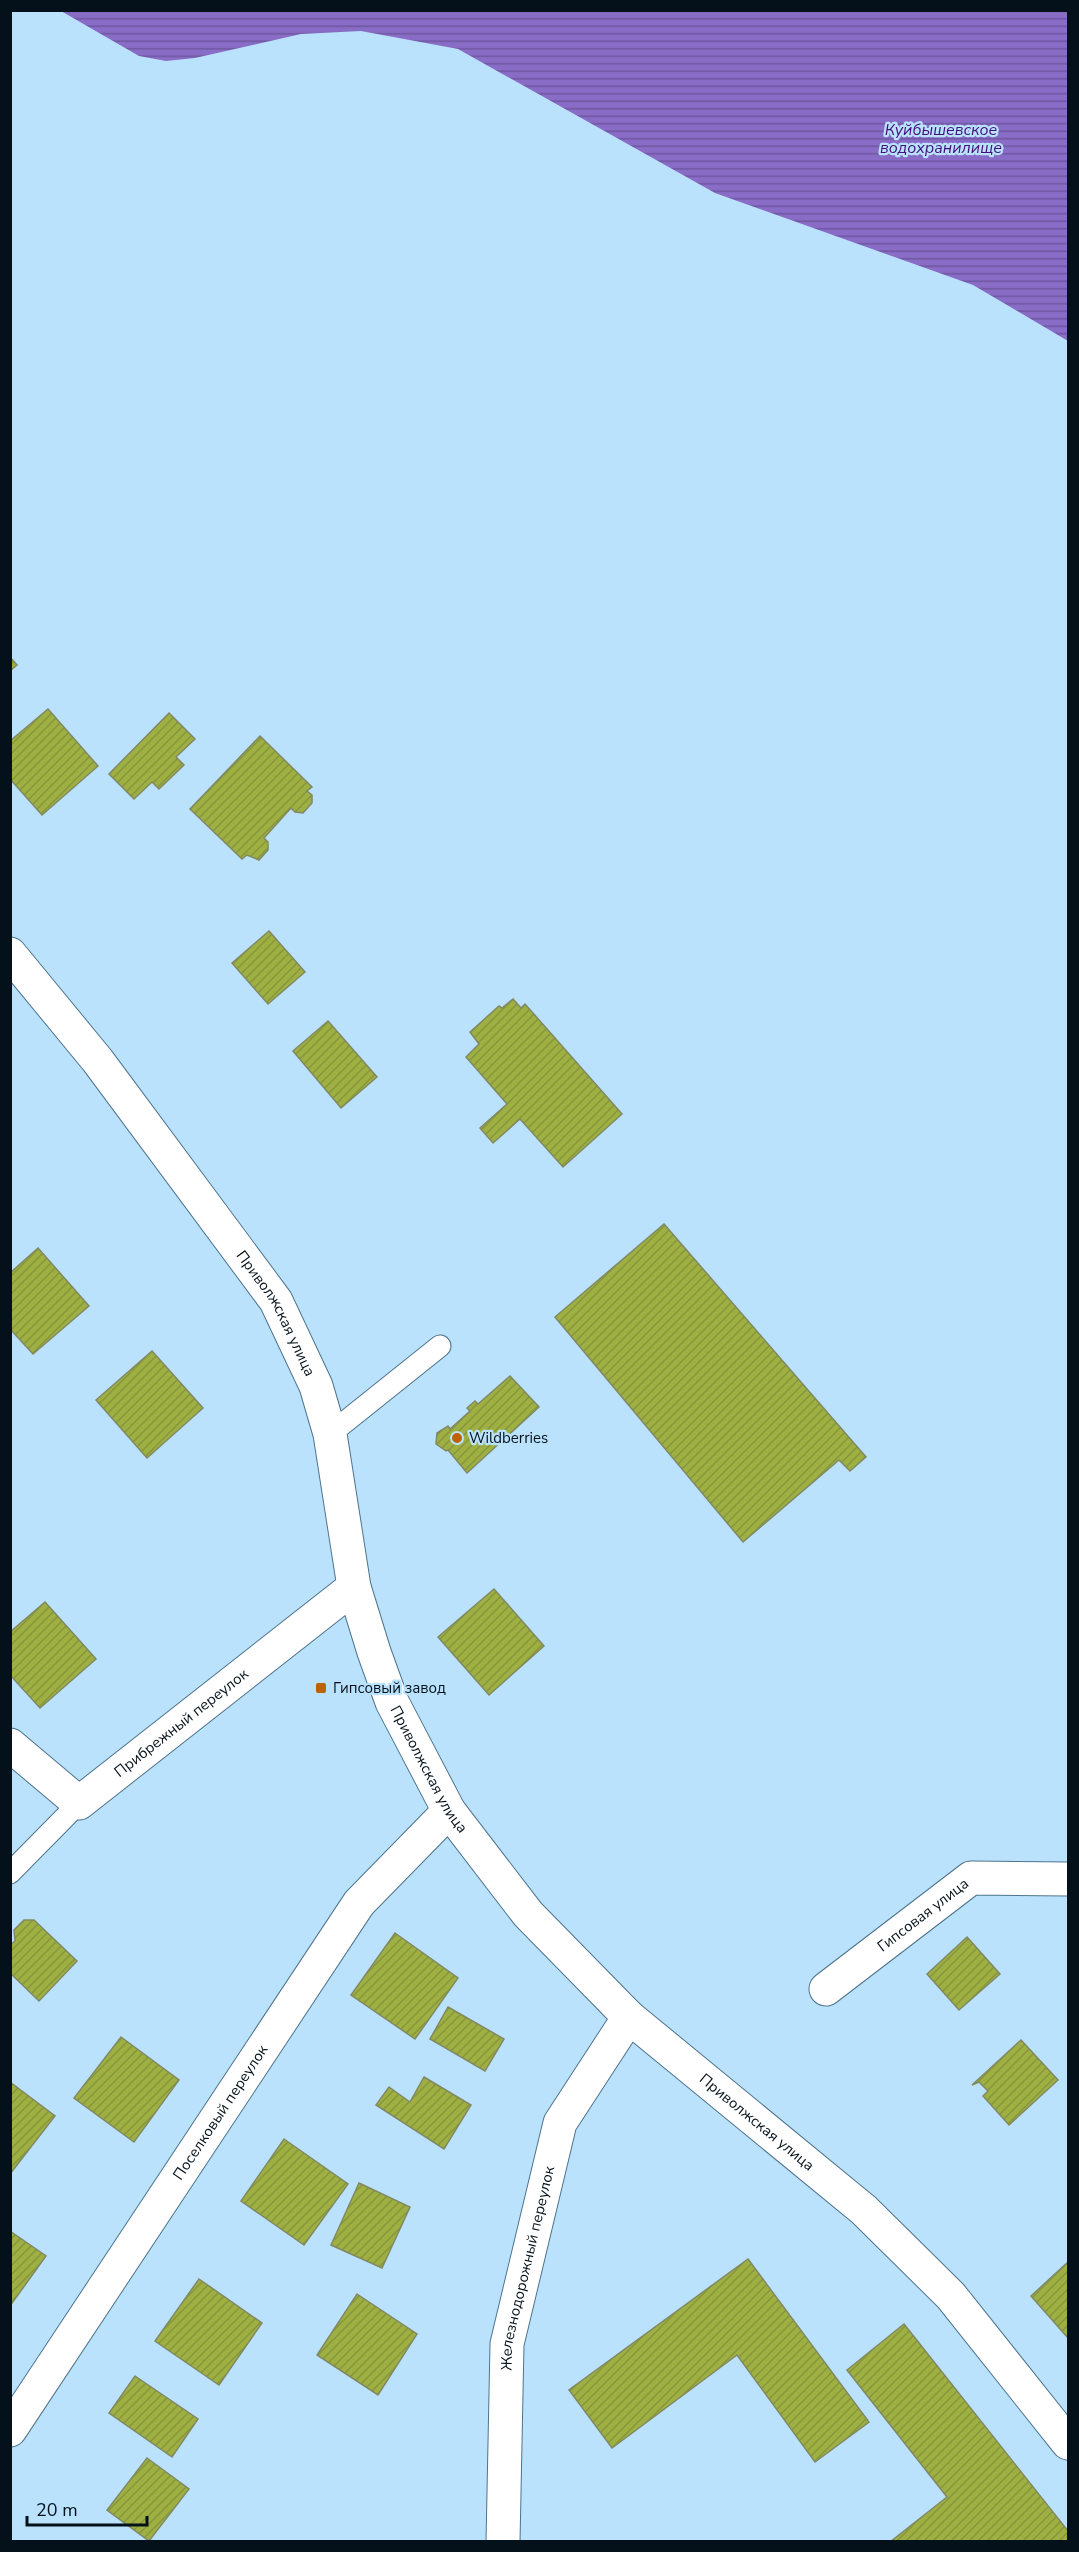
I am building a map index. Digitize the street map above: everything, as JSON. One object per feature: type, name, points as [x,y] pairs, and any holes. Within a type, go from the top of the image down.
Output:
[{"type":"street","name":"Приволжская улица","points":[[10,954],[98,1061],[276,1300],[315,1386],[330,1434],[354,1587],[392,1702],[449,1811],[528,1914],[629,2017],[864,2210],[951,2296],[1068,2443]]},
{"type":"street","name":"Прибрежный переулок","points":[[79,1803],[354,1587]]},
{"type":"street","points":[[10,1745],[79,1803]]},
{"type":"street","name":"Поселковый переулок","points":[[10,2430],[359,1903],[449,1811]]},
{"type":"street","name":"Гипсовая улица","points":[[826,1989],[971,1878],[1068,1879]]},
{"type":"street","name":"Железнодорожный переулок","points":[[502,2541],[507,2344],[560,2123],[629,2017]]},
{"type":"lane","points":[[330,1434],[440,1346]]},
{"type":"lane","points":[[10,1873],[79,1803]]},
{"type":"water","name":"Куйбышевское водохранилище","points":[[61,11],[1068,11],[1068,341],[973,285],[715,193],[458,49],[361,31],[301,34],[195,58],[166,61],[139,56]]},
{"type":"building","points":[[10,657],[17,665],[10,671]]},
{"type":"building","points":[[48,709],[98,766],[42,815],[10,779],[10,741]]},
{"type":"building","points":[[169,713],[195,739],[176,757],[184,765],[159,789],[152,782],[134,799],[109,774]]},
{"type":"building","points":[[260,736],[312,787],[307,791],[312,795],[312,803],[303,813],[295,812],[291,808],[264,838],[268,842],[268,850],[259,860],[247,855],[242,859],[190,809]]},
{"type":"building","points":[[269,931],[305,972],[268,1004],[232,963]]},
{"type":"building","points":[[513,999],[521,1008],[525,1004],[622,1114],[563,1167],[520,1119],[493,1143],[480,1128],[507,1104],[466,1057],[479,1044],[470,1032],[499,1006],[502,1008]]},
{"type":"building","points":[[328,1021],[377,1077],[341,1108],[293,1051]]},
{"type":"building","points":[[664,1224],[866,1457],[850,1471],[839,1460],[743,1542],[555,1317]]},
{"type":"building","points":[[38,1248],[89,1306],[33,1354],[10,1329],[10,1273]]},
{"type":"building","points":[[152,1351],[203,1408],[147,1458],[96,1400]]},
{"type":"building","points":[[510,1376],[539,1407],[467,1473],[448,1450],[436,1444],[437,1433],[448,1426],[450,1429],[470,1411],[467,1408],[475,1401],[478,1404]]},
{"type":"building","points":[[494,1589],[544,1646],[489,1695],[438,1637]]},
{"type":"building","points":[[45,1602],[96,1659],[40,1708],[10,1675],[10,1632]]},
{"type":"building","points":[[24,1920],[34,1920],[77,1961],[39,2001],[10,1973],[10,1945],[15,1941],[14,1930]]},
{"type":"building","points":[[395,1933],[458,1978],[415,2039],[351,1995]]},
{"type":"building","points":[[967,1937],[1000,1974],[959,2010],[927,1974]]},
{"type":"building","points":[[448,2007],[504,2039],[485,2071],[430,2039]]},
{"type":"building","points":[[121,2037],[179,2080],[134,2142],[74,2098]]},
{"type":"building","points":[[1021,2040],[1058,2080],[1009,2125],[983,2096],[988,2091],[979,2082],[972,2085]]},
{"type":"building","points":[[424,2077],[471,2105],[444,2149],[376,2105],[389,2087],[410,2102]]},
{"type":"building","points":[[10,2082],[55,2116],[10,2174]]},
{"type":"building","points":[[284,2139],[348,2184],[304,2245],[241,2201]]},
{"type":"building","points":[[359,2183],[410,2207],[382,2268],[331,2245]]},
{"type":"building","points":[[10,2231],[46,2256],[10,2306]]},
{"type":"building","points":[[748,2259],[869,2422],[815,2462],[737,2355],[612,2448],[569,2390]]},
{"type":"building","points":[[1068,2262],[1068,2338],[1031,2296]]},
{"type":"building","points":[[199,2279],[262,2323],[219,2385],[155,2341]]},
{"type":"building","points":[[357,2294],[417,2334],[378,2395],[317,2355]]},
{"type":"building","points":[[904,2324],[1068,2531],[1068,2542],[890,2542],[947,2497],[847,2370]]},
{"type":"building","points":[[135,2376],[198,2419],[172,2457],[109,2413]]},
{"type":"building","points":[[147,2458],[189,2489],[149,2541],[107,2510]]},
{"type":"place","name":"Wildberries","points":[[457,1438]]},
{"type":"place","name":"Гипсовый завод","points":[[321,1688]]}]
